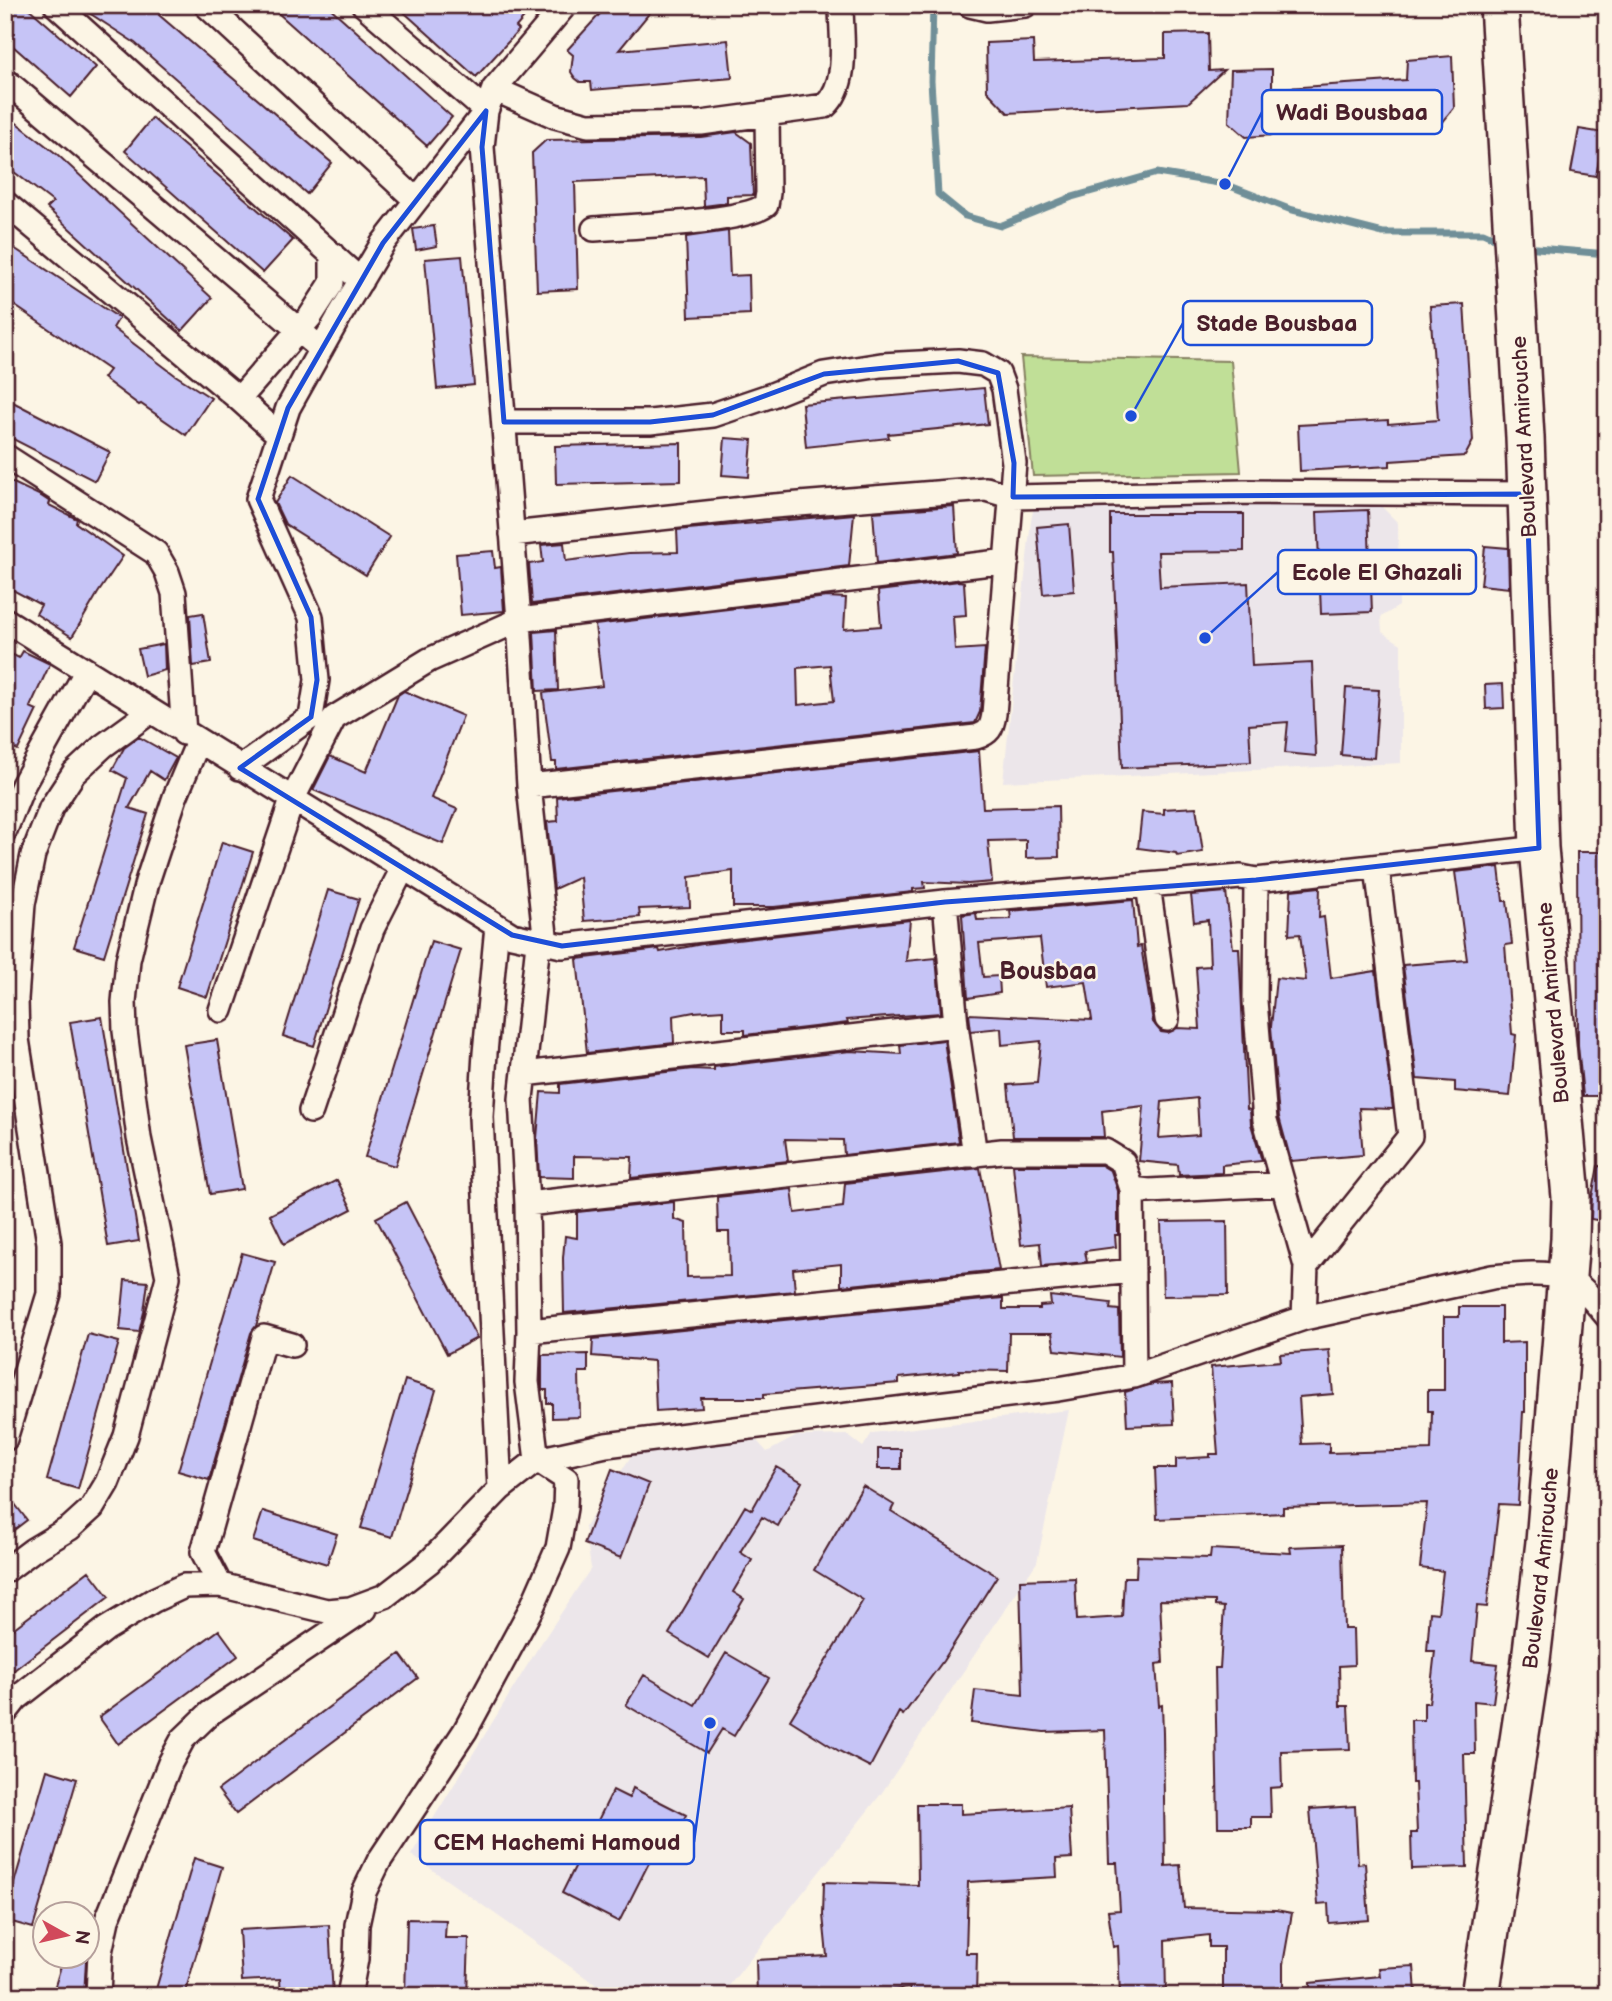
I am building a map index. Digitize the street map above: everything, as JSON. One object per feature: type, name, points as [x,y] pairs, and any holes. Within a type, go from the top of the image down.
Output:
[{"type":"main road","name":"Boulevard Amirouche","points":[[1480,1996],[1530,1668],[1545,1542],[1571,1197],[1539,848],[1527,494],[1499,5]]},
{"type":"street","points":[[56,5],[361,281]]},
{"type":"street","points":[[206,5],[416,200]]},
{"type":"street","points":[[364,5],[486,111]]},
{"type":"street","points":[[349,1996],[356,1959],[357,1925],[364,1892],[379,1861],[465,1731],[507,1657],[558,1548],[565,1508],[566,1479],[537,1460],[527,1382],[527,1203],[521,1099],[542,943],[482,147],[486,111],[494,89],[565,5]]},
{"type":"street","points":[[494,89],[555,116],[589,125],[701,122],[825,106],[835,97],[840,84],[841,5]]},
{"type":"street","points":[[971,5],[987,9],[1025,5]]},
{"type":"street","points":[[5,80],[321,349]]},
{"type":"street","points":[[240,768],[311,717],[317,680],[311,617],[258,499],[288,408],[383,243],[486,111]]},
{"type":"street","points":[[594,229],[734,217],[761,209],[766,205],[768,193],[767,114]]},
{"type":"street","points":[[5,203],[279,435]]},
{"type":"street","points":[[239,399],[300,330],[332,283],[332,254]]},
{"type":"street","points":[[504,422],[650,422],[713,415],[824,374],[881,365],[957,361],[983,365],[998,373],[1004,389],[1014,463],[994,714],[992,727],[986,734],[963,739],[529,786]]},
{"type":"street","points":[[5,456],[156,553],[167,572],[174,593],[191,737],[175,797],[147,882],[128,960],[124,1002],[125,1031],[139,1138],[169,1277],[126,1436],[107,1483],[92,1508],[70,1528],[5,1571]]},
{"type":"street","points":[[512,534],[762,507],[986,489],[1013,497],[1244,492],[1527,494]]},
{"type":"street","points":[[221,1010],[292,800],[334,718],[429,660],[519,620],[1007,561]]},
{"type":"street","points":[[5,621],[512,935],[562,946],[946,902],[1241,877],[1256,880],[1539,848]]},
{"type":"street","points":[[5,830],[14,779],[86,672]]},
{"type":"street","points":[[5,1439],[48,1294],[50,1271],[49,1243],[17,1038],[16,999],[23,904],[33,855],[51,808],[74,773],[103,746],[150,712]]},
{"type":"street","points":[[1306,1266],[1410,1136],[1377,867]]},
{"type":"street","points":[[311,1111],[372,929],[403,868]]},
{"type":"street","points":[[1256,880],[1255,1001],[1265,1120],[1306,1266],[1304,1318]]},
{"type":"street","points":[[1148,885],[1167,1019]]},
{"type":"street","points":[[946,902],[956,1025],[975,1155]]},
{"type":"street","points":[[497,926],[481,1117],[500,1489]]},
{"type":"street","points":[[524,1074],[956,1025]]},
{"type":"street","points":[[527,1203],[1002,1151],[1105,1151],[1123,1162],[1132,1189],[1134,1377]]},
{"type":"street","points":[[1132,1189],[1149,1191],[1283,1184]]},
{"type":"street","points":[[529,1331],[1133,1271]]},
{"type":"street","points":[[98,1996],[100,1952],[107,1920],[170,1763],[183,1739],[210,1713],[385,1596],[429,1562],[500,1489],[537,1460],[607,1445],[1058,1389],[1134,1377],[1304,1318],[1492,1277],[1523,1274],[1567,1278],[1607,1315]]},
{"type":"street","points":[[220,1585],[203,1552],[264,1337],[292,1345]]},
{"type":"street","points":[[5,1713],[16,1699],[106,1629],[184,1586],[220,1585],[327,1611],[350,1609],[385,1596]]},
{"type":"highlighted area","points":[[486,111],[482,147],[504,422],[650,422],[713,415],[824,374],[958,361],[998,373],[1014,463],[1013,497],[1527,494],[1539,848],[1256,880],[945,902],[562,946],[512,935],[240,768],[311,717],[317,680],[311,617],[258,499],[288,408],[383,243]]},
{"type":"shaded area","points":[[1264,487],[1267,505],[1375,500],[1398,523],[1399,606],[1381,617],[1382,632],[1401,644],[1401,763],[1003,782],[1034,507]]},
{"type":"shaded area","points":[[1069,1410],[1037,1562],[881,1794],[721,1996],[612,1996],[411,1855],[536,1651],[591,1568],[585,1527],[637,1447],[750,1433],[767,1452],[797,1436],[847,1435],[863,1447],[872,1433]]},
{"type":"green space","points":[[1021,357],[1231,361],[1241,472],[1033,476]]},
{"type":"building","points":[[5,5],[25,5],[96,67],[71,97],[5,39]]},
{"type":"building","points":[[77,5],[165,5],[159,15],[332,163],[307,194],[135,43]]},
{"type":"building","points":[[269,5],[327,5],[452,117],[427,146]]},
{"type":"building","points":[[396,5],[535,5],[516,27],[519,30],[476,77]]},
{"type":"building","points":[[608,5],[656,5],[619,50],[728,40],[732,78],[592,90],[591,82],[580,82],[571,72],[573,55],[567,50]]},
{"type":"building","points":[[1208,33],[1209,71],[1224,70],[1188,103],[1008,113],[987,91],[986,43],[1033,41],[1034,62],[1165,58],[1165,34]]},
{"type":"building","points":[[1452,56],[1454,108],[1442,123],[1246,137],[1229,122],[1231,70],[1272,69],[1272,89],[1406,80],[1407,60]]},
{"type":"building","points":[[5,114],[58,155],[212,298],[182,331],[47,208],[53,202],[5,165]]},
{"type":"building","points":[[152,118],[293,240],[263,273],[125,151]]},
{"type":"building","points":[[1579,129],[1604,133],[1596,176],[1571,172]]},
{"type":"building","points":[[736,132],[751,143],[753,195],[727,196],[727,203],[704,206],[703,176],[575,182],[578,289],[537,291],[532,153],[546,140],[701,137]]},
{"type":"building","points":[[434,226],[437,246],[416,250],[413,229]]},
{"type":"building","points":[[728,231],[730,276],[749,275],[750,314],[689,317],[686,237]]},
{"type":"building","points":[[5,242],[119,318],[113,328],[175,375],[211,398],[186,435],[103,378],[109,370],[5,299]]},
{"type":"building","points":[[462,256],[474,385],[437,389],[425,259]]},
{"type":"building","points":[[1464,304],[1473,441],[1465,456],[1390,461],[1390,466],[1300,471],[1298,425],[1388,420],[1388,424],[1438,420],[1430,306]]},
{"type":"building","points":[[984,388],[988,424],[888,434],[889,438],[806,447],[802,404]]},
{"type":"building","points":[[5,398],[110,452],[95,481],[5,435]]},
{"type":"building","points":[[725,438],[752,440],[749,477],[722,475]]},
{"type":"building","points":[[681,443],[681,481],[556,484],[555,446]]},
{"type":"building","points":[[292,475],[390,537],[366,575],[285,524],[275,503]]},
{"type":"building","points":[[5,479],[41,496],[50,502],[49,505],[77,519],[76,523],[123,556],[72,637],[36,614],[41,605],[5,586]]},
{"type":"building","points":[[954,506],[957,553],[877,563],[873,512]]},
{"type":"building","points":[[1368,510],[1372,612],[1321,614],[1317,512]]},
{"type":"building","points":[[854,514],[849,566],[532,604],[529,564],[543,562],[541,545],[564,543],[566,561],[629,553],[678,552],[677,530]]},
{"type":"building","points":[[1110,514],[1244,514],[1244,551],[1158,552],[1160,587],[1248,583],[1252,666],[1312,663],[1316,756],[1285,753],[1288,722],[1249,725],[1251,762],[1122,768]]},
{"type":"building","points":[[1069,524],[1074,591],[1043,594],[1037,527]]},
{"type":"building","points":[[1485,546],[1508,548],[1509,588],[1481,585]]},
{"type":"building","points":[[493,551],[495,568],[501,567],[504,611],[461,615],[456,554]]},
{"type":"building","points":[[964,582],[966,615],[953,616],[955,650],[985,648],[980,712],[975,723],[556,769],[556,762],[552,762],[543,693],[602,686],[595,625],[827,597],[846,598],[844,629],[881,626],[878,591]],"holes":[[[830,665],[834,701],[798,705],[797,668]]]},
{"type":"building","points":[[203,613],[211,663],[193,666],[190,615]]},
{"type":"building","points":[[556,630],[558,690],[537,691],[534,632]]},
{"type":"building","points":[[164,644],[165,670],[144,676],[138,649]]},
{"type":"building","points":[[5,651],[19,658],[23,651],[50,664],[30,707],[37,710],[18,750],[5,744]]},
{"type":"building","points":[[1503,684],[1504,708],[1486,709],[1485,685]]},
{"type":"building","points":[[1346,688],[1379,690],[1374,758],[1341,755]]},
{"type":"building","points":[[404,691],[463,716],[431,798],[457,809],[443,844],[313,790],[330,756],[366,772],[398,695]]},
{"type":"building","points":[[139,737],[176,758],[164,780],[150,771],[129,808],[148,814],[104,956],[74,947],[127,778],[112,770],[124,748]]},
{"type":"building","points":[[979,751],[983,808],[1058,806],[1059,857],[1026,858],[1026,840],[988,841],[992,882],[924,882],[925,888],[913,889],[913,892],[774,907],[733,907],[733,871],[689,877],[690,907],[639,909],[640,917],[584,921],[580,877],[554,889],[547,822],[558,821],[557,797]]},
{"type":"building","points":[[1196,807],[1203,852],[1177,856],[1176,853],[1138,848],[1142,812],[1164,814],[1164,809]]},
{"type":"building","points":[[222,842],[253,852],[207,997],[177,987]]},
{"type":"building","points":[[1577,852],[1607,852],[1607,1096],[1583,1096],[1578,1045]]},
{"type":"building","points":[[1499,867],[1503,901],[1507,901],[1512,944],[1505,945],[1512,1034],[1516,1035],[1510,1096],[1455,1091],[1455,1082],[1417,1079],[1403,965],[1467,960],[1455,872]]},
{"type":"building","points":[[1320,887],[1319,918],[1324,917],[1331,978],[1376,971],[1393,1109],[1359,1108],[1363,1155],[1291,1161],[1279,1117],[1271,1027],[1276,978],[1306,981],[1300,934],[1289,935],[1291,890]]},
{"type":"building","points":[[328,890],[359,899],[314,1046],[283,1036]]},
{"type":"building","points":[[1226,892],[1233,948],[1239,948],[1247,1109],[1250,1110],[1251,1124],[1262,1161],[1222,1165],[1222,1173],[1179,1175],[1178,1165],[1139,1161],[1144,1106],[1102,1111],[1104,1137],[1013,1137],[1008,1085],[1037,1083],[1041,1041],[1002,1045],[1001,1028],[971,1031],[969,1014],[1092,1020],[1086,982],[1046,987],[1040,938],[979,943],[983,977],[999,976],[1000,993],[968,998],[962,915],[976,913],[977,920],[1011,919],[1010,911],[1133,900],[1137,947],[1141,946],[1153,1022],[1161,1032],[1168,1033],[1177,1028],[1200,1029],[1196,967],[1210,966],[1208,920],[1194,922],[1191,895]],"holes":[[[1197,1098],[1199,1135],[1159,1138],[1162,1102]]]},
{"type":"building","points":[[910,920],[906,961],[936,958],[941,1013],[847,1020],[848,1023],[745,1035],[745,1030],[723,1030],[723,1010],[694,1012],[673,1016],[674,1043],[587,1053],[577,959],[659,949],[660,952],[702,944]]},
{"type":"building","points":[[431,941],[461,950],[395,1166],[365,1157]]},
{"type":"building","points":[[102,1017],[139,1241],[108,1246],[70,1022]]},
{"type":"building","points":[[217,1040],[242,1189],[210,1194],[184,1045]]},
{"type":"building","points":[[944,1040],[959,1142],[844,1155],[843,1140],[785,1139],[788,1161],[631,1178],[632,1157],[574,1156],[574,1178],[539,1177],[537,1138],[541,1092],[560,1093],[560,1084],[693,1069],[714,1070],[714,1067],[850,1051],[901,1054],[900,1045]]},
{"type":"building","points":[[1013,1165],[1101,1165],[1111,1171],[1118,1191],[1116,1247],[1085,1251],[1087,1262],[1042,1266],[1040,1243],[1021,1245]]},
{"type":"building","points":[[1598,1166],[1607,1167],[1607,1222],[1591,1219]]},
{"type":"building","points":[[980,1168],[999,1270],[841,1286],[841,1264],[793,1269],[795,1291],[564,1313],[565,1236],[577,1238],[577,1212],[674,1202],[674,1219],[686,1223],[687,1277],[730,1276],[729,1232],[718,1232],[717,1197],[792,1189],[795,1213],[843,1207],[845,1183]]},
{"type":"building","points":[[337,1180],[352,1209],[284,1244],[270,1215]]},
{"type":"building","points":[[406,1202],[477,1338],[447,1354],[376,1218]]},
{"type":"building","points":[[1227,1221],[1228,1295],[1163,1296],[1161,1222]]},
{"type":"building","points":[[242,1253],[275,1262],[256,1326],[251,1333],[209,1480],[178,1471]]},
{"type":"building","points":[[125,1280],[148,1282],[139,1332],[120,1330]]},
{"type":"building","points":[[1050,1296],[1111,1303],[1110,1309],[1119,1310],[1120,1357],[1055,1350],[1052,1333],[1009,1333],[1008,1371],[959,1370],[899,1378],[899,1383],[764,1394],[764,1398],[701,1398],[702,1408],[656,1411],[654,1361],[592,1356],[593,1339],[1003,1298],[1003,1309],[1040,1309],[1040,1306],[1051,1305]]},
{"type":"building","points":[[1459,1307],[1501,1307],[1501,1343],[1525,1342],[1525,1412],[1518,1505],[1499,1504],[1487,1607],[1477,1606],[1472,1661],[1498,1664],[1493,1703],[1474,1701],[1475,1754],[1464,1754],[1467,1867],[1412,1869],[1411,1833],[1417,1833],[1415,1783],[1412,1783],[1411,1720],[1424,1720],[1424,1703],[1429,1703],[1435,1651],[1427,1651],[1430,1612],[1438,1613],[1443,1571],[1420,1568],[1427,1503],[1283,1507],[1283,1513],[1157,1519],[1155,1468],[1176,1468],[1176,1459],[1218,1454],[1211,1367],[1281,1361],[1280,1354],[1329,1350],[1333,1394],[1299,1397],[1302,1444],[1329,1443],[1329,1453],[1431,1450],[1432,1411],[1428,1411],[1428,1390],[1444,1390],[1444,1317],[1459,1317]]},
{"type":"building","points":[[88,1334],[119,1342],[78,1489],[47,1480]]},
{"type":"building","points":[[588,1354],[588,1372],[579,1372],[580,1417],[552,1418],[552,1403],[547,1403],[547,1390],[542,1390],[542,1355]]},
{"type":"building","points":[[405,1380],[436,1390],[392,1537],[361,1528]]},
{"type":"building","points":[[1172,1383],[1174,1424],[1127,1426],[1125,1392],[1153,1384]]},
{"type":"building","points":[[878,1449],[901,1449],[901,1469],[878,1469]]},
{"type":"building","points":[[776,1467],[802,1482],[778,1526],[762,1517],[740,1552],[752,1560],[733,1592],[744,1599],[709,1658],[669,1634],[745,1506],[752,1510]]},
{"type":"building","points":[[612,1469],[649,1484],[621,1558],[584,1544]]},
{"type":"building","points":[[863,1486],[894,1505],[891,1511],[997,1576],[943,1661],[903,1715],[899,1712],[870,1767],[790,1720],[863,1600],[814,1570]]},
{"type":"building","points":[[5,1491],[27,1520],[5,1537]]},
{"type":"building","points":[[263,1511],[337,1534],[327,1564],[253,1541]]},
{"type":"building","points":[[1342,1545],[1344,1629],[1353,1629],[1354,1665],[1339,1666],[1340,1706],[1348,1706],[1350,1749],[1281,1751],[1282,1787],[1270,1788],[1271,1817],[1251,1817],[1251,1827],[1218,1827],[1215,1668],[1220,1668],[1224,1607],[1215,1606],[1215,1601],[1160,1600],[1163,1663],[1156,1664],[1159,1706],[1162,1705],[1165,1866],[1180,1865],[1184,1908],[1276,1910],[1292,1913],[1283,1964],[1283,1996],[1223,1996],[1223,1947],[1209,1947],[1209,1935],[1165,1940],[1166,1996],[1120,1996],[1118,1946],[1113,1947],[1108,1911],[1120,1910],[1117,1863],[1109,1863],[1105,1730],[1044,1732],[971,1723],[975,1690],[1023,1695],[1020,1580],[1075,1578],[1077,1620],[1122,1617],[1124,1577],[1136,1577],[1137,1556],[1210,1558],[1211,1549],[1291,1553],[1290,1547]]},
{"type":"building","points":[[89,1571],[109,1597],[5,1677],[5,1635]]},
{"type":"building","points":[[219,1630],[238,1656],[118,1744],[99,1717]]},
{"type":"building","points":[[726,1653],[769,1678],[734,1736],[722,1729],[707,1753],[626,1705],[644,1675],[695,1705]]},
{"type":"building","points":[[400,1654],[418,1678],[236,1814],[218,1790]]},
{"type":"building","points":[[47,1770],[77,1779],[42,1899],[32,1899],[32,1928],[5,1920]]},
{"type":"building","points":[[633,1788],[686,1815],[671,1844],[661,1839],[619,1922],[562,1893],[613,1790],[629,1798]]},
{"type":"building","points":[[917,1804],[961,1804],[961,1814],[1069,1808],[1072,1858],[1056,1859],[1057,1877],[968,1882],[966,1953],[977,1953],[976,1996],[910,1996],[910,1988],[825,1996],[757,1996],[756,1960],[827,1956],[823,1915],[824,1882],[918,1885]]},
{"type":"building","points":[[1355,1806],[1358,1864],[1365,1863],[1369,1920],[1329,1923],[1328,1903],[1318,1904],[1310,1809]]},
{"type":"building","points":[[194,1858],[222,1867],[184,1996],[154,1996]]},
{"type":"building","points":[[407,1919],[446,1920],[445,1938],[469,1938],[467,1996],[405,1996]]},
{"type":"building","points":[[329,1925],[333,1996],[281,1996],[280,1979],[242,1981],[239,1930]]},
{"type":"building","points":[[1414,1966],[1416,1993],[1399,1996],[1310,1996],[1310,1983],[1380,1976],[1379,1968]]},
{"type":"building","points":[[60,1969],[86,1969],[84,1996],[52,1996]]},
{"type":"waterway","points":[[933,5],[931,81],[938,194],[965,216],[1000,226],[1072,197],[1157,173],[1225,184],[1289,209],[1383,233],[1483,233],[1503,242]]},
{"type":"waterway","points":[[1525,247],[1607,254]]},
{"type":"place","name":"Wadi Bousbaa","points":[[1225,184]]},
{"type":"place","name":"Stade Bousbaa","points":[[1131,416]]},
{"type":"place","name":"Ecole El Ghazali","points":[[1205,638]]},
{"type":"place","name":"CEM Hachemi Hamoud","points":[[710,1723]]},
{"type":"district","name":"Bousbaa","points":[[1048,971]]}]
